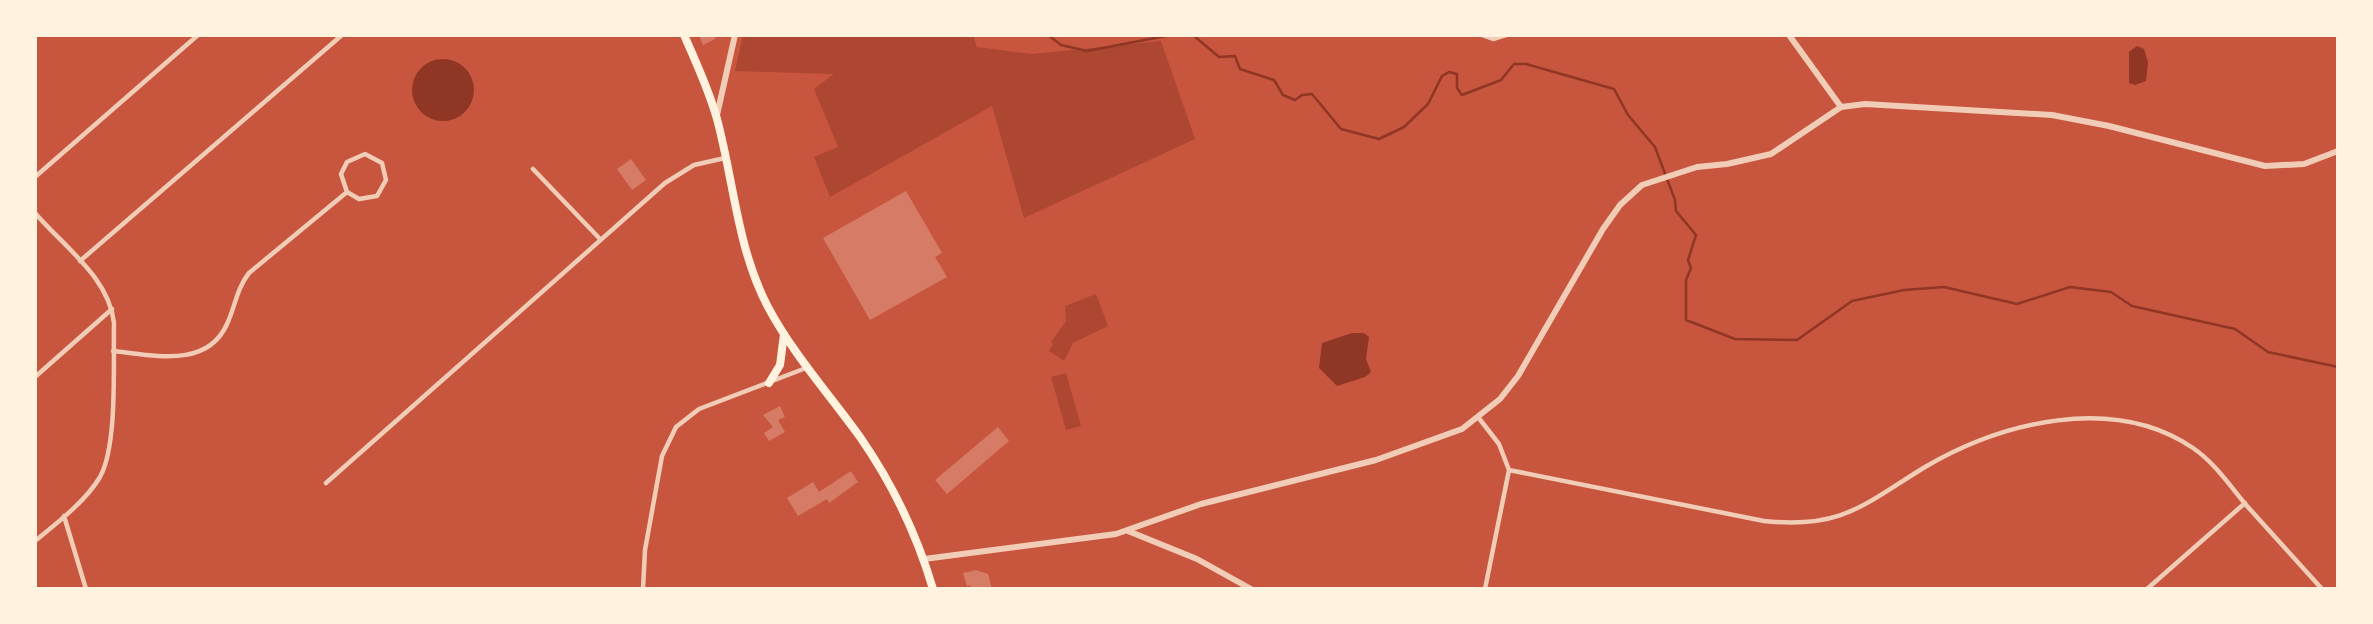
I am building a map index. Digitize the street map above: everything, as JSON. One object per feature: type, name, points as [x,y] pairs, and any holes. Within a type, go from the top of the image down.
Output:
[{"type":"main road","points":[[684,35],[717,117],[745,251],[768,308],[807,368],[883,473],[924,559],[933,589]]},
{"type":"main road","points":[[769,383],[780,365],[784,334]]},
{"type":"street","points":[[35,177],[198,35]]},
{"type":"street","points":[[80,261],[342,35]]},
{"type":"street","points":[[717,117],[735,35]]},
{"type":"street","points":[[1482,35],[1493,39],[1506,35]]},
{"type":"street","points":[[1789,35],[1840,107]]},
{"type":"street","points":[[924,559],[1128,531],[1201,504],[1376,460],[1442,439],[1478,417],[1500,399],[1535,351],[1603,229],[1620,205],[1642,185],[1674,173],[1771,154],[1840,107],[1865,104],[2052,115],[2109,126],[2265,166],[2304,164],[2338,151]]},
{"type":"street","points":[[365,154],[382,163],[387,180],[377,196],[359,199],[347,192],[341,174],[351,158],[365,154]]},
{"type":"street","points":[[326,483],[600,239],[682,171],[703,162],[726,158]]},
{"type":"street","points":[[533,169],[600,239]]},
{"type":"street","points":[[113,351],[180,356],[208,347],[224,331],[249,273],[347,192]]},
{"type":"street","points":[[35,541],[94,486],[103,469],[112,411],[113,351],[112,309],[80,261],[36,217]]},
{"type":"street","points":[[35,377],[112,309]]},
{"type":"street","points":[[643,589],[645,550],[662,456],[671,436],[683,420],[699,409],[807,368]]},
{"type":"street","points":[[1478,417],[1499,444],[1509,470],[1485,589]]},
{"type":"street","points":[[1509,470],[1764,522],[1804,524],[1842,517],[1860,509],[1927,466],[2000,434],[2058,419],[2089,419],[2138,426],[2176,438],[2209,461],[2322,589]]},
{"type":"street","points":[[2147,589],[2245,503]]},
{"type":"street","points":[[64,516],[86,589]]},
{"type":"street","points":[[1128,531],[1197,559],[1251,589]]},
{"type":"shaded area","points":[[743,35],[973,35],[977,47],[1033,54],[1161,41],[1195,139],[1024,218],[992,106],[830,197],[814,157],[838,147],[814,89],[834,74],[735,71]]},
{"type":"shaded area","points":[[2137,46],[2144,49],[2148,62],[2146,81],[2135,85],[2129,83],[2129,52]]},
{"type":"shaded area","points":[[437,59],[449,59],[465,68],[472,78],[472,102],[465,112],[449,121],[437,121],[426,116],[417,107],[412,96],[412,84],[417,73],[426,64]]},
{"type":"shaded area","points":[[1096,294],[1108,326],[1073,343],[1064,361],[1049,351],[1053,344],[1051,342],[1066,321],[1065,306]]},
{"type":"shaded area","points":[[1352,333],[1364,333],[1369,337],[1366,359],[1371,372],[1365,377],[1337,386],[1319,368],[1322,343]]},
{"type":"shaded area","points":[[1066,373],[1081,426],[1066,430],[1051,377]]},
{"type":"building","points":[[699,35],[716,35],[715,39],[703,45]]},
{"type":"building","points":[[631,159],[646,180],[632,190],[617,169]]},
{"type":"building","points":[[906,191],[942,253],[935,257],[947,277],[870,320],[823,238]]},
{"type":"building","points":[[780,406],[785,417],[778,420],[785,432],[769,441],[764,433],[773,427],[763,415]]},
{"type":"building","points":[[998,427],[1009,441],[947,494],[935,480]]},
{"type":"building","points":[[851,471],[858,482],[829,503],[827,499],[798,516],[787,498],[813,482],[819,492]]},
{"type":"building","points":[[976,570],[988,574],[992,589],[972,589],[970,585],[967,586],[963,573]]},
{"type":"waterway","points":[[1048,35],[1061,45],[1087,51],[1171,35]]},
{"type":"waterway","points":[[1193,35],[1219,57],[1235,56],[1240,69],[1274,80],[1283,95],[1295,100],[1302,95],[1312,94],[1341,129],[1379,139],[1404,127],[1428,104],[1442,76],[1449,72],[1457,74],[1457,88],[1462,95],[1501,80],[1514,64],[1526,64],[1614,89],[1628,115],[1655,147],[1675,200],[1676,211],[1696,235],[1688,260],[1691,268],[1686,280],[1686,320],[1735,339],[1797,340],[1852,301],[1904,290],[1944,287],[2017,304],[2070,287],[2111,292],[2132,306],[2235,329],[2268,352],[2338,367]]}]
